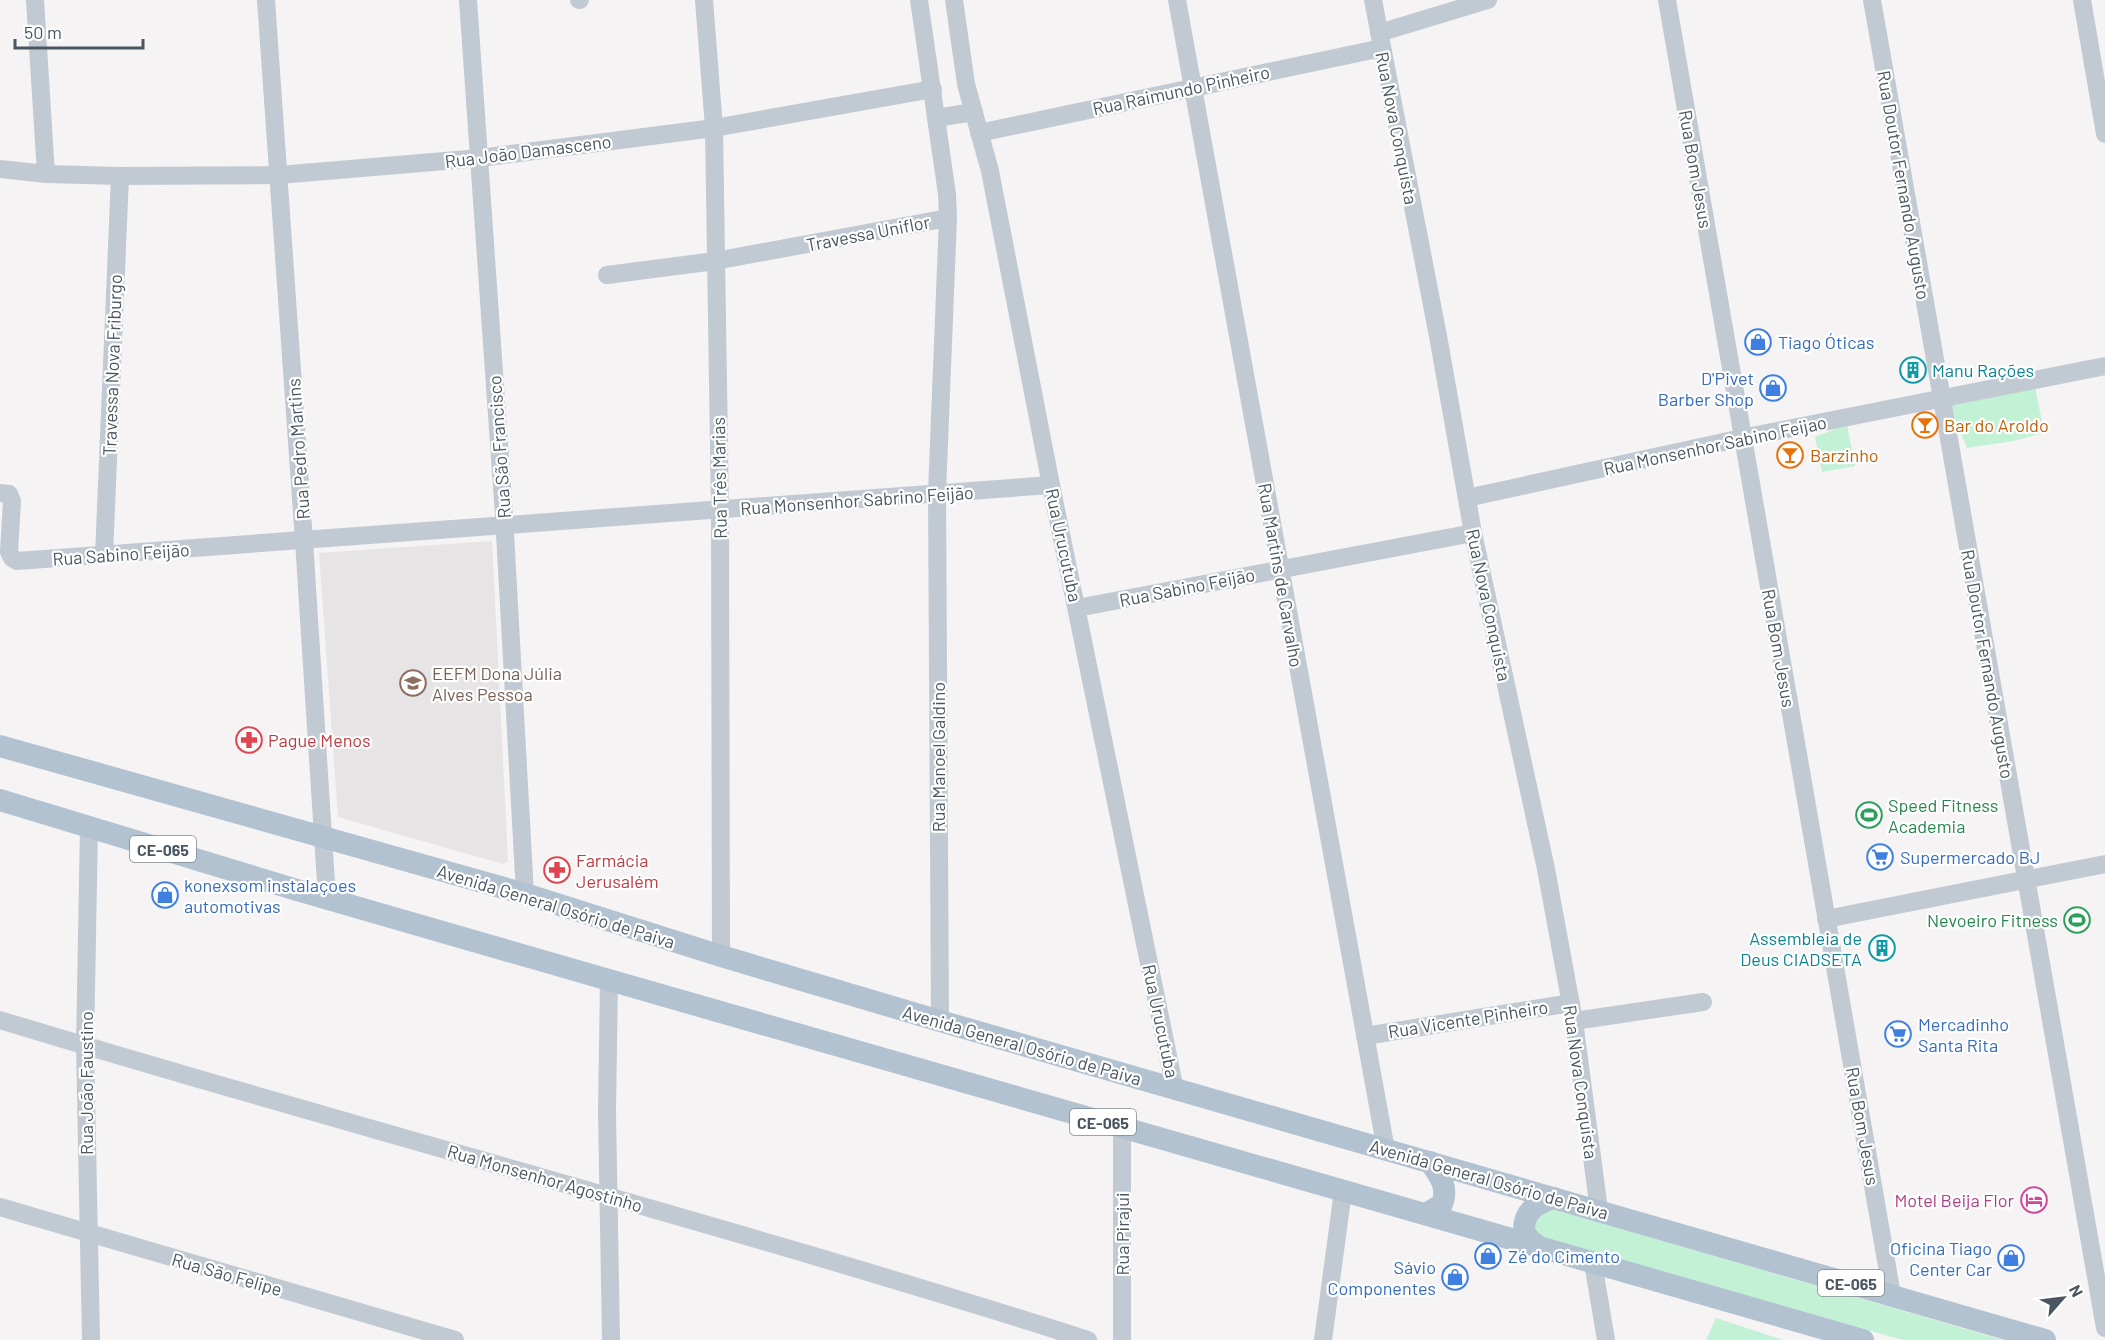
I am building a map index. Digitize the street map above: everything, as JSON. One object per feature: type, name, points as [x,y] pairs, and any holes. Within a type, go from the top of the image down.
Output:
[{"type":"main road","name":"Avenida General Osório de Paiva","points":[[0,746],[525,894],[721,956],[1175,1090],[2045,1340]]},
{"type":"main road","name":"CE-065","points":[[0,800],[609,980],[1863,1340]]},
{"type":"main road","points":[[1426,1214],[1442,1204],[1446,1190],[1439,1174],[1430,1162]]},
{"type":"main road","points":[[1539,1247],[1524,1232],[1526,1216],[1534,1206],[1554,1198]]},
{"type":"street","points":[[0,169],[45,174],[35,0]]},
{"type":"street","name":"Rua Pedro Martins","points":[[266,0],[327,898]]},
{"type":"street","name":"Rua São Francisco","points":[[468,0],[505,526],[525,894]]},
{"type":"street","name":"Rua Três Marias","points":[[704,0],[714,128],[720,510],[721,956]]},
{"type":"street","name":"Travessa Uniflor","points":[[607,275],[716,261],[948,218],[947,194],[919,0]]},
{"type":"street","name":"Rua Urucutuba","points":[[954,0],[966,84],[990,171],[1051,485],[1175,1090]]},
{"type":"street","name":"Rua Martins de Carvalho","points":[[1177,0],[1386,1150]]},
{"type":"street","name":"Rua Nova Conquista","points":[[1373,0],[1438,336],[1473,533],[1546,869],[1574,1021],[1599,1210]]},
{"type":"street","name":"Rua Raimundo Pinheiro","points":[[979,133],[1193,87],[1380,40],[1488,0]]},
{"type":"street","name":"Rua Bom Jesus","points":[[1667,0],[1892,1295]]},
{"type":"street","name":"Rua Doutor Fernando Augusto","points":[[1872,0],[2026,880],[2097,1230],[2105,1328]]},
{"type":"street","points":[[2082,0],[2105,134]]},
{"type":"street","name":"Rua João Damasceno","points":[[45,174],[279,175],[480,158],[714,128],[933,89]]},
{"type":"street","points":[[936,118],[974,112]]},
{"type":"street","name":"Travessa Nova Friburgo","points":[[104,555],[120,176]]},
{"type":"street","name":"Rua Manoel Galdino","points":[[940,1021],[937,493],[948,218]]},
{"type":"street","name":"Rua Monsenhor Sabino Feijao","points":[[1467,498],[1742,438],[2105,366]]},
{"type":"street","name":"Rua Monsenhor Sabrino Feijão","points":[[304,541],[1051,485]]},
{"type":"street","name":"Rua Sabino Feijão","points":[[0,493],[9,494],[12,501],[9,552],[17,561],[304,541]]},
{"type":"street","name":"Rua Sabino Feijão","points":[[1077,608],[1473,533]]},
{"type":"street","name":"Rua João Faustino","points":[[89,827],[85,1046],[87,1233],[91,1340]]},
{"type":"street","points":[[1826,919],[2105,864]]},
{"type":"street","points":[[609,980],[611,1340]]},
{"type":"street","name":"Rua Vicente Pinheiro","points":[[1574,1021],[1702,1002]]},
{"type":"street","name":"Rua Vicente Pinheiro","points":[[1365,1036],[1570,1003]]},
{"type":"street","name":"Rua Monsenhor Agostinho","points":[[0,1020],[609,1196],[979,1305],[1088,1340]]},
{"type":"street","name":"Rua Pirajui","points":[[1122,1128],[1122,1340]]},
{"type":"street","points":[[1323,1340],[1343,1191]]},
{"type":"street","name":"Rua São Felipe","points":[[0,1207],[455,1340]]},
{"type":"street","points":[[1593,1263],[1606,1340]]},
{"type":"shaded area","name":"EEFM Dona Júlia Alves Pessoa","points":[[492,541],[508,861],[503,864],[338,817],[319,553]]},
{"type":"green space","points":[[2035,386],[2044,433],[2013,441],[1967,448],[1949,404]]},
{"type":"green space","points":[[1847,424],[1855,466],[1822,472],[1815,437]]},
{"type":"green space","points":[[1549,1208],[2003,1340],[1903,1340],[1538,1236],[1532,1230],[1535,1214]]},
{"type":"green space","points":[[1716,1318],[1783,1340],[1706,1340]]},
{"type":"place","name":"Tiago Óticas","points":[[1758,342]]},
{"type":"place","name":"Manu Rações","points":[[1913,370]]},
{"type":"place","name":"D'Pivet Barber Shop","points":[[1773,388]]},
{"type":"place","name":"Bar do Aroldo","points":[[1925,425]]},
{"type":"place","name":"Barzinho","points":[[1790,455]]},
{"type":"place","name":"EEFM Dona Júlia Alves Pessoa","points":[[413,683]]},
{"type":"place","name":"Pague Menos","points":[[249,740]]},
{"type":"place","name":"Speed Fitness Academia","points":[[1869,815]]},
{"type":"place","name":"Supermercado BJ","points":[[1880,857]]},
{"type":"place","name":"Farmácia Jerusalém","points":[[557,870]]},
{"type":"place","name":"konexsom instalaçoes automotivas","points":[[165,895]]},
{"type":"place","name":"Nevoeiro Fitness","points":[[2077,920]]},
{"type":"place","name":"Assembleia de Deus CIADSETA","points":[[1882,948]]},
{"type":"place","name":"Mercadinho Santa Rita","points":[[1898,1034]]},
{"type":"place","name":"Motel Beija Flor","points":[[2034,1200]]},
{"type":"place","name":"Zé do Cimento","points":[[1488,1256]]},
{"type":"place","name":"Oficina Tiago Center Car","points":[[2011,1258]]},
{"type":"place","name":"Sávio Componentes","points":[[1455,1277]]}]
